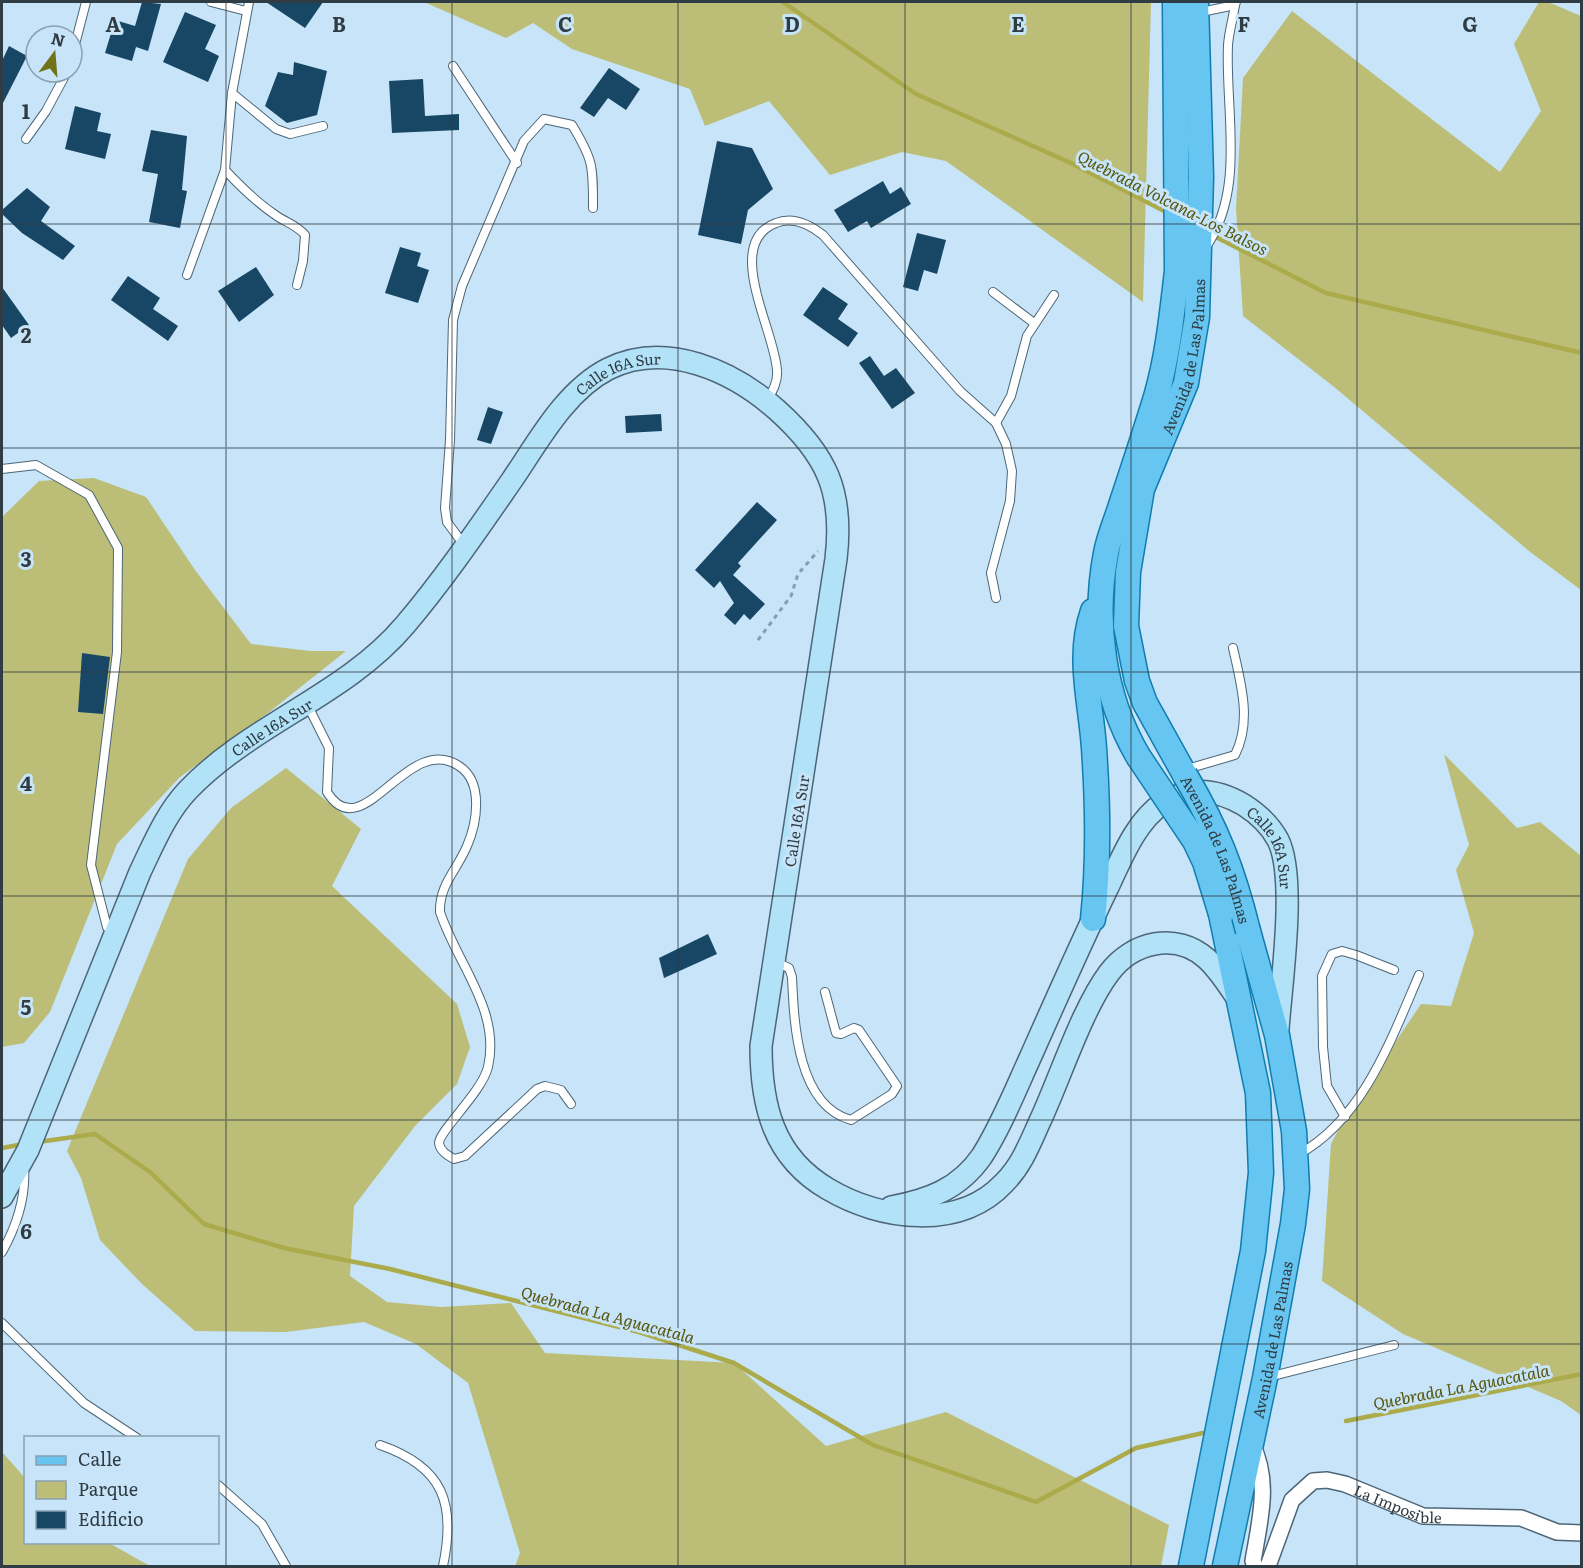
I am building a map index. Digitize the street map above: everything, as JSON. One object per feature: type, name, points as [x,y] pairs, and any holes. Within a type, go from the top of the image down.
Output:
[{"type":"main road","name":"Avenida de Las Palmas","points":[[1175,2],[1189,177],[1207,241],[1186,383],[1142,489],[1128,572],[1126,626],[1137,681],[1145,704],[1209,815],[1228,858],[1277,1035],[1296,1156],[1297,1189],[1293,1224],[1251,1442],[1251,1498],[1225,1566]]},
{"type":"main road","name":"Avenida de Las Palmas","points":[[1191,1566],[1253,1251],[1261,1173],[1258,1093],[1221,914],[1205,862],[1195,841],[1138,756],[1118,716],[1110,691],[1101,625],[1101,586],[1106,551],[1157,394],[1175,293],[1177,247],[1189,177],[1196,7]]},
{"type":"main road","name":"Calle 16A Sur","points":[[2,1197],[26,1154],[45,1110],[140,872],[161,830],[185,793],[218,762],[385,647],[465,546],[574,396],[609,369],[633,360],[657,357],[677,359],[717,370],[767,401],[800,431],[821,459],[832,481],[839,531],[761,1046],[761,1069],[766,1109],[774,1132],[803,1171],[820,1185],[848,1200],[875,1209],[911,1216],[952,1213],[980,1203],[1003,1185],[1025,1156],[1094,998],[1108,974],[1131,952],[1164,942],[1191,949],[1211,963],[1240,1002]]},
{"type":"main road","points":[[1093,919],[1098,871],[1096,769],[1084,665],[1090,619],[1101,586]]},
{"type":"main road","name":"Calle 16A Sur","points":[[875,1209],[917,1202],[937,1195],[960,1180],[982,1155],[1137,830],[1162,804],[1189,792],[1216,792],[1243,804],[1268,825],[1279,842],[1284,860],[1285,917],[1277,1035]]},
{"type":"street","name":"La Imposible","points":[[1268,1566],[1292,1500],[1313,1481],[1345,1484],[1423,1516],[1521,1518],[1557,1532],[1581,1533]]},
{"type":"street","points":[[1251,1498],[1255,1566]]},
{"type":"lane","points":[[80,24],[86,2]]},
{"type":"lane","points":[[211,2],[246,11]]},
{"type":"lane","points":[[187,275],[225,170],[231,93],[249,2]]},
{"type":"lane","points":[[1196,7],[1236,3],[1228,44],[1230,164],[1227,195],[1207,241]]},
{"type":"lane","points":[[453,66],[517,163]]},
{"type":"lane","points":[[26,139],[46,111],[61,84]]},
{"type":"lane","points":[[231,93],[276,129],[290,134],[323,126]]},
{"type":"lane","points":[[465,546],[447,522],[445,508],[450,440],[453,320],[462,286],[517,163],[524,141],[543,119],[572,125],[593,165],[593,208]]},
{"type":"lane","points":[[225,170],[256,202],[277,217],[299,228],[305,235],[303,261],[297,285]]},
{"type":"lane","points":[[767,401],[777,372],[751,257],[758,235],[765,228],[784,220],[794,221],[805,223],[822,235],[960,391],[996,423],[1006,444],[1012,471],[1010,501],[991,573],[996,598]]},
{"type":"lane","points":[[993,292],[1034,323]]},
{"type":"lane","points":[[996,423],[1011,396],[1021,354],[1034,323],[1054,295]]},
{"type":"lane","points":[[2,469],[36,465],[89,495],[118,548],[117,652],[91,865],[107,927],[114,937]]},
{"type":"lane","points":[[1184,772],[1235,755],[1243,740],[1245,713],[1233,648]]},
{"type":"lane","points":[[307,702],[329,748],[327,792],[340,806],[361,808],[412,766],[432,761],[449,761],[460,766],[473,784],[476,797],[472,831],[461,859],[444,886],[440,899],[440,912],[487,1014],[490,1056],[485,1077],[468,1104],[441,1133],[439,1144],[443,1152],[454,1159],[465,1156],[537,1089],[545,1086],[561,1089],[571,1104]]},
{"type":"lane","points":[[1345,1117],[1327,1086],[1320,1004],[1322,976],[1332,954],[1342,951],[1394,970]]},
{"type":"lane","points":[[775,962],[789,968],[792,977],[794,1022],[806,1074],[825,1102],[839,1117],[851,1120],[892,1094],[897,1086],[860,1030],[854,1028],[841,1034],[836,1033],[825,992]]},
{"type":"lane","points":[[1296,1156],[1321,1142],[1345,1117],[1387,1050],[1419,975]]},
{"type":"lane","points":[[2,1252],[17,1217],[23,1194],[26,1154]]},
{"type":"lane","points":[[2,1323],[94,1412],[135,1436]]},
{"type":"lane","points":[[1265,1378],[1394,1345]]},
{"type":"lane","points":[[380,1445],[400,1452],[417,1463],[431,1475],[441,1492],[448,1510],[450,1532],[443,1566]]},
{"type":"lane","points":[[219,1486],[262,1524],[286,1566]]},
{"type":"path","points":[[758,640],[791,596],[798,574],[839,531]]},
{"type":"green space","points":[[424,2],[1151,2],[1143,302],[946,161],[902,152],[830,175],[769,101],[705,126],[690,89],[572,49],[533,23],[506,38]]},
{"type":"green space","points":[[1539,2],[1548,2],[1581,16],[1581,590],[1529,551],[1333,386],[1243,316],[1236,209],[1243,78],[1292,11],[1500,172],[1541,111],[1514,44]]},
{"type":"green space","points":[[94,478],[146,497],[195,570],[251,644],[310,651],[346,651],[268,713],[180,777],[117,844],[50,1012],[24,1043],[2,1047],[2,517],[39,481]]},
{"type":"green space","points":[[1444,754],[1517,828],[1540,822],[1581,856],[1581,1415],[1561,1401],[1403,1334],[1322,1281],[1331,1144],[1345,1117],[1421,1004],[1451,1006],[1474,933],[1456,870],[1469,845]]},
{"type":"green space","points":[[286,768],[361,829],[332,886],[457,1004],[470,1047],[457,1084],[415,1126],[354,1206],[350,1276],[387,1302],[441,1307],[511,1303],[545,1353],[734,1363],[826,1446],[946,1412],[1169,1525],[1161,1566],[515,1566],[520,1553],[468,1383],[416,1344],[364,1322],[286,1332],[195,1331],[142,1284],[100,1240],[81,1178],[67,1151],[188,859],[231,808]]},
{"type":"green space","points":[[2,1452],[24,1477],[24,1544],[111,1544],[150,1566],[4,1566],[2,1564]]},
{"type":"building","points":[[142,2],[161,4],[148,51],[136,47],[132,61],[105,53],[115,20],[135,26]]},
{"type":"building","points":[[266,2],[323,2],[305,28]]},
{"type":"building","points":[[185,12],[216,25],[205,49],[219,56],[208,82],[163,62]]},
{"type":"building","points":[[9,46],[24,54],[24,62],[2,105],[2,61]]},
{"type":"building","points":[[294,62],[327,71],[317,115],[287,123],[265,106],[278,72],[293,75]]},
{"type":"building","points":[[609,68],[640,89],[626,110],[608,98],[594,117],[580,108]]},
{"type":"building","points":[[423,79],[425,116],[459,114],[459,130],[392,133],[389,81]]},
{"type":"building","points":[[75,106],[101,113],[97,131],[111,134],[105,159],[65,149]]},
{"type":"building","points":[[151,130],[187,136],[182,190],[187,191],[180,228],[149,222],[158,174],[142,171]]},
{"type":"building","points":[[717,141],[752,148],[773,189],[748,210],[741,244],[698,235]]},
{"type":"building","points":[[883,181],[890,194],[901,187],[911,204],[871,228],[867,221],[848,232],[834,210]]},
{"type":"building","points":[[27,188],[50,207],[41,221],[75,246],[63,260],[22,233],[2,214],[2,210]]},
{"type":"building","points":[[917,233],[946,240],[937,274],[924,270],[918,291],[903,287]]},
{"type":"building","points":[[400,247],[421,253],[417,266],[429,270],[418,303],[385,293]]},
{"type":"building","points":[[256,267],[274,295],[239,322],[218,291]]},
{"type":"building","points":[[128,276],[160,298],[153,309],[178,326],[168,341],[111,300]]},
{"type":"building","points":[[2,287],[29,325],[11,338],[2,325]]},
{"type":"building","points":[[823,287],[848,304],[838,319],[858,333],[848,347],[803,315]]},
{"type":"building","points":[[870,356],[884,376],[896,368],[915,393],[892,409],[859,363]]},
{"type":"building","points":[[488,407],[503,412],[491,444],[477,440]]},
{"type":"building","points":[[661,414],[662,431],[626,433],[625,416]]},
{"type":"building","points":[[757,502],[777,520],[738,563],[741,566],[733,575],[765,604],[750,620],[744,614],[735,625],[724,615],[734,603],[720,581],[714,588],[695,570]]},
{"type":"building","points":[[82,653],[110,657],[103,714],[78,712]]},
{"type":"building","points":[[708,934],[717,954],[664,978],[659,958]]},
{"type":"waterway","name":"Quebrada Volcana-Los Balsos","points":[[783,2],[916,94],[1071,163],[1170,214]]},
{"type":"waterway","name":"Quebrada Volcana-Los Balsos","points":[[1212,235],[1326,293],[1582,353]]},
{"type":"waterway","name":"Quebrada La Aguacatala","points":[[38,1142],[95,1134],[150,1172],[204,1224],[284,1248],[390,1269],[639,1332],[734,1363],[873,1445],[1036,1502],[1136,1448],[1203,1433]]},
{"type":"waterway","name":"Quebrada La Aguacatala","points":[[2,1148],[24,1144]]},
{"type":"waterway","name":"Quebrada La Aguacatala","points":[[1346,1421],[1582,1374]]}]
